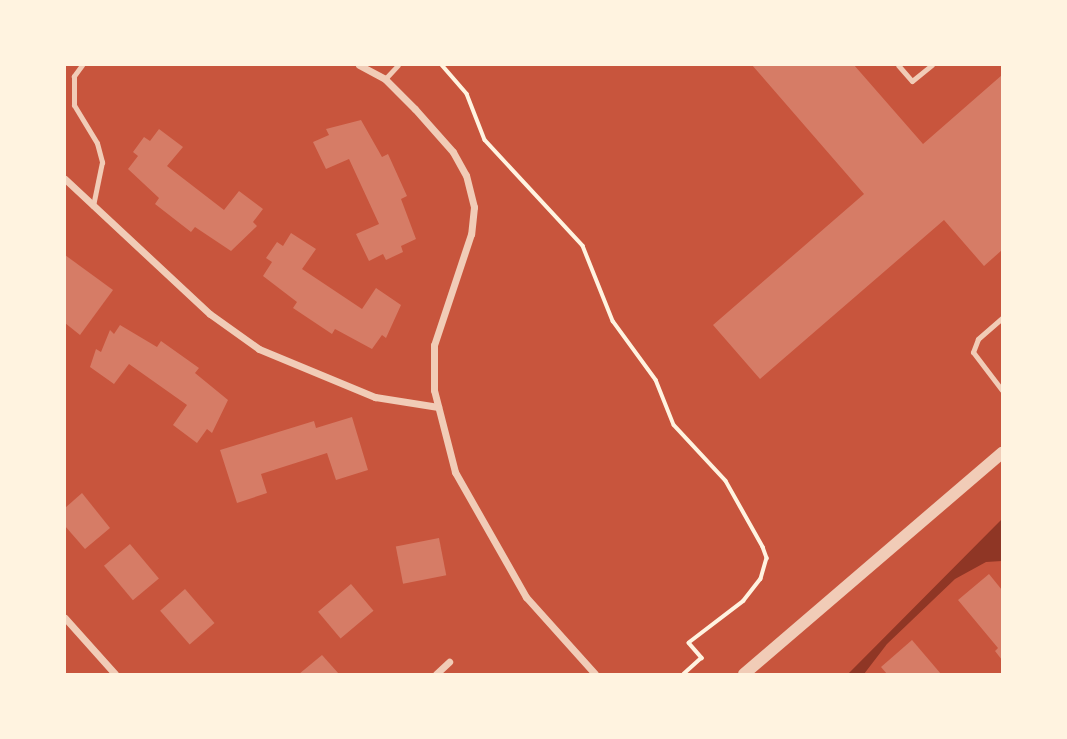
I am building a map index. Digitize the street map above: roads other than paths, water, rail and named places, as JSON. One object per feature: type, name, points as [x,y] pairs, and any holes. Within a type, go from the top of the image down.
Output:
[{"type":"street","points":[[359,65],[385,79],[453,152],[471,191],[471,234],[434,345],[438,407],[455,472],[492,542],[526,597],[595,674]]},
{"type":"street","points":[[65,179],[210,314],[259,349],[375,397],[438,407]]},
{"type":"street","points":[[744,674],[1002,453]]},
{"type":"street","points":[[65,618],[115,674]]},
{"type":"street","points":[[436,674],[449,662]]},
{"type":"lane","points":[[82,65],[75,76],[74,105],[97,143],[102,162],[93,206]]},
{"type":"lane","points":[[385,79],[398,65]]},
{"type":"lane","points":[[898,65],[912,82],[932,65]]},
{"type":"lane","points":[[1002,318],[978,339],[974,352],[1002,390]]}]
